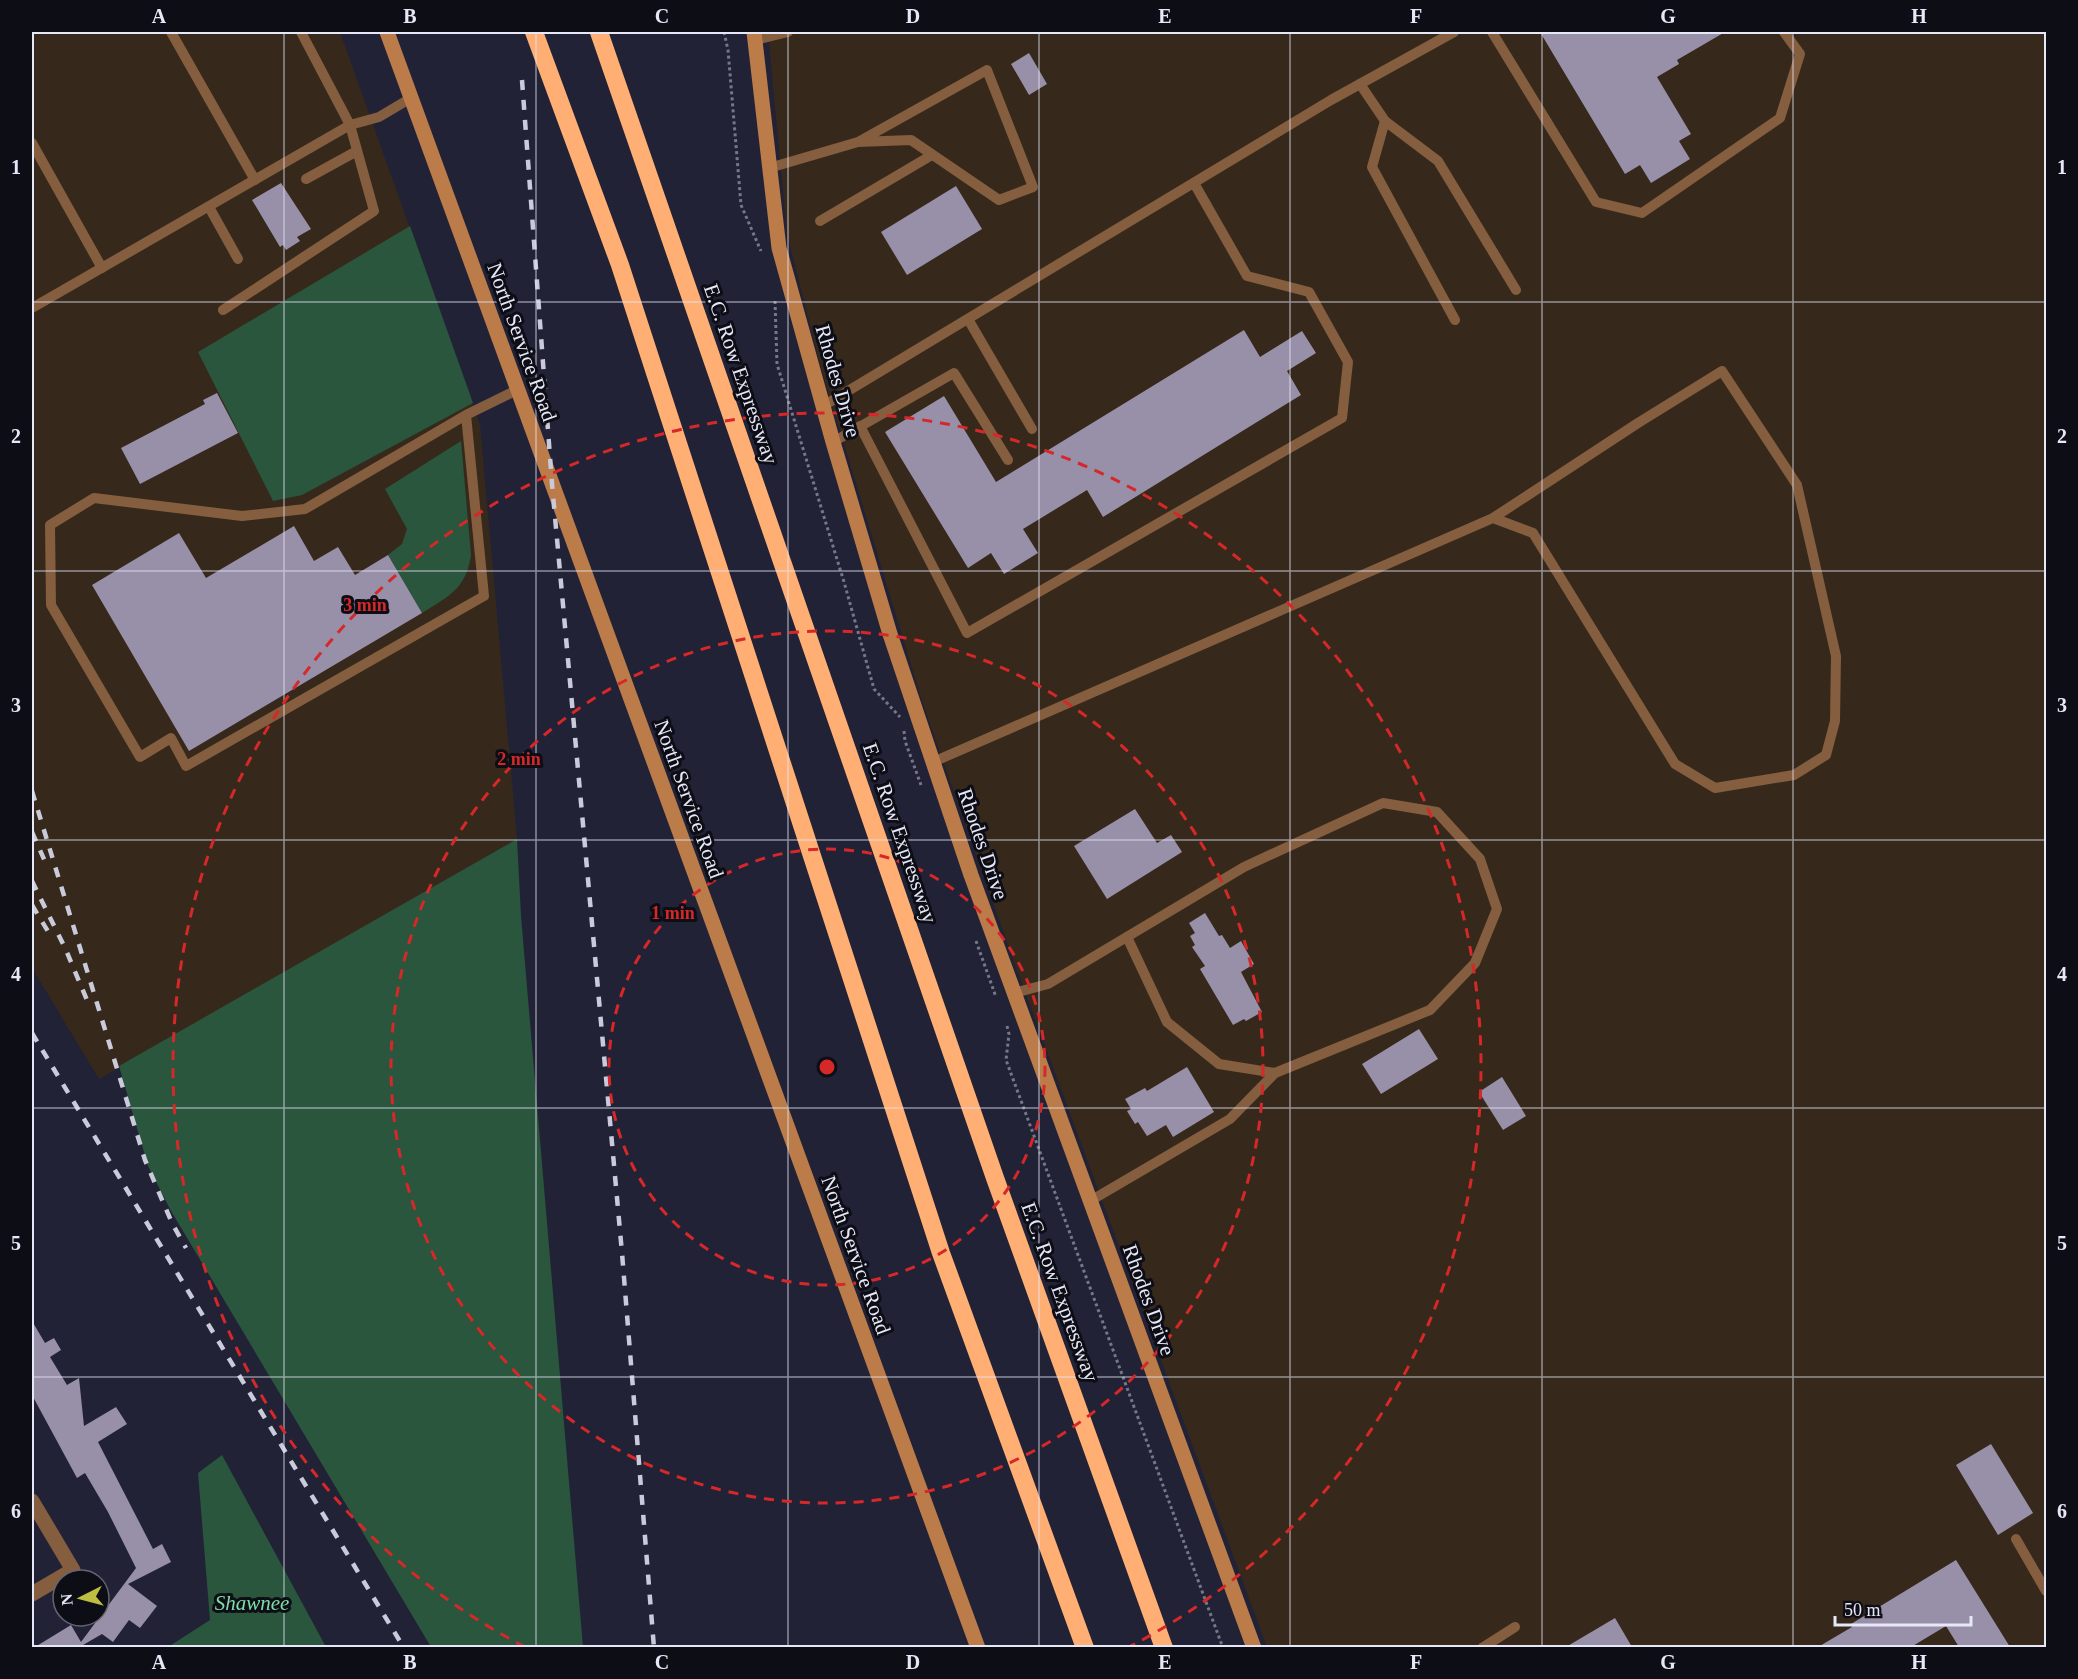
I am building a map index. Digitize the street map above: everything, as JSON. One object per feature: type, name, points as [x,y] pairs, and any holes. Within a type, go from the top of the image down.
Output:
[{"type":"highway","points":[[534,32],[624,277],[941,1253],[1085,1647]]},
{"type":"highway","name":"E.C. Row Expressway","points":[[599,32],[995,1178],[1164,1647]]},
{"type":"street","name":"North Service Road","points":[[387,32],[978,1647]]},
{"type":"street","name":"Rhodes Drive","points":[[755,36],[778,248],[890,634],[1014,993],[1254,1647]]},
{"type":"street","points":[[32,1501],[73,1570],[32,1594]]},
{"type":"lane","points":[[171,32],[255,180]]},
{"type":"lane","points":[[223,310],[375,211],[350,125],[301,32]]},
{"type":"lane","points":[[755,36],[788,32]]},
{"type":"lane","points":[[823,406],[1360,84],[1454,32]]},
{"type":"lane","points":[[1492,32],[1596,202],[1642,213],[1780,118],[1800,54],[1784,32]]},
{"type":"lane","points":[[770,168],[858,142],[987,70],[1033,187],[999,200],[910,140],[858,142]]},
{"type":"lane","points":[[1360,84],[1385,121],[1438,161],[1516,290]]},
{"type":"lane","points":[[32,308],[350,125],[379,117],[411,98]]},
{"type":"lane","points":[[1385,121],[1372,167],[1455,320]]},
{"type":"lane","points":[[32,143],[102,268]]},
{"type":"lane","points":[[306,179],[357,150]]},
{"type":"lane","points":[[820,222],[933,155]]},
{"type":"lane","points":[[860,426],[967,633],[1342,418],[1348,362],[1309,292],[1247,276],[1194,183]]},
{"type":"lane","points":[[209,207],[238,259]]},
{"type":"lane","points":[[968,319],[1032,429]]},
{"type":"lane","points":[[933,762],[1493,518],[1722,371],[1797,485],[1836,656],[1835,721],[1826,756],[1794,775],[1714,788],[1676,764],[1533,533],[1493,518]]},
{"type":"lane","points":[[833,442],[954,373],[1008,460]]},
{"type":"lane","points":[[466,415],[483,596],[186,766],[171,738],[141,757],[51,605],[50,525],[94,498],[242,516],[305,509],[466,415],[517,390]]},
{"type":"lane","points":[[1014,993],[1048,984],[1244,867],[1383,803],[1437,812],[1480,859],[1497,909],[1475,963],[1430,1010],[1275,1073],[1230,1119],[1090,1201]]},
{"type":"lane","points":[[1127,937],[1167,1022],[1219,1064],[1275,1073]]},
{"type":"lane","points":[[2016,1539],[2046,1591]]},
{"type":"lane","points":[[1482,1647],[1515,1627]]},
{"type":"path","points":[[724,32],[728,50],[741,205],[762,254]]},
{"type":"path","points":[[775,298],[777,364],[844,582],[874,689]]},
{"type":"path","points":[[1009,1034],[1006,1060],[1223,1647]]},
{"type":"shaded area","points":[[32,32],[340,32],[480,425],[517,839],[99,1079],[32,968]]},
{"type":"shaded area","points":[[768,32],[2046,32],[2046,1647],[1267,1647],[1014,962],[922,701],[822,371],[787,234]]},
{"type":"green space","points":[[410,226],[473,403],[302,495],[273,501],[198,352]]},
{"type":"green space","points":[[461,441],[471,555],[469,567],[455,590],[422,613],[388,555],[402,544],[407,529],[385,489]]},
{"type":"green space","points":[[517,839],[521,916],[583,1647],[431,1647],[171,1211],[148,1166],[119,1066]]},
{"type":"green space","name":"Shawnee","points":[[222,1455],[326,1647],[168,1647],[210,1620],[198,1473]]},
{"type":"building","points":[[1540,32],[1725,32],[1677,60],[1679,64],[1657,77],[1691,134],[1679,141],[1690,159],[1651,183],[1640,165],[1625,174]]},
{"type":"building","points":[[1029,53],[1047,84],[1029,95],[1011,64]]},
{"type":"building","points":[[281,183],[311,229],[297,237],[300,241],[286,250],[283,245],[280,247],[252,200]]},
{"type":"building","points":[[956,186],[982,229],[907,275],[881,232]]},
{"type":"building","points":[[1244,330],[1260,357],[1302,331],[1316,353],[1287,371],[1301,395],[1103,517],[1087,490],[1023,529],[1038,553],[1004,574],[991,553],[968,568],[885,432],[944,396],[996,482]]},
{"type":"building","points":[[217,393],[238,433],[140,484],[121,448],[205,404],[203,400]]},
{"type":"building","points":[[294,526],[314,561],[338,547],[355,575],[388,555],[422,613],[189,751],[92,585],[179,533],[206,578]]},
{"type":"building","points":[[1135,809],[1157,843],[1171,835],[1182,852],[1107,899],[1074,846]]},
{"type":"building","points":[[1205,913],[1219,936],[1222,935],[1230,948],[1241,941],[1254,964],[1241,972],[1262,1012],[1246,1021],[1244,1019],[1233,1025],[1200,969],[1205,966],[1192,947],[1195,945],[1190,936],[1195,933],[1189,923]]},
{"type":"building","points":[[1419,1029],[1438,1059],[1381,1094],[1362,1064]]},
{"type":"building","points":[[1187,1067],[1214,1112],[1173,1137],[1166,1125],[1147,1136],[1138,1122],[1135,1124],[1127,1111],[1131,1109],[1125,1099],[1145,1088],[1147,1091]]},
{"type":"building","points":[[1502,1077],[1526,1116],[1503,1130],[1479,1092]]},
{"type":"building","points":[[32,1321],[45,1343],[54,1338],[61,1350],[50,1357],[67,1385],[79,1378],[84,1426],[116,1407],[127,1424],[98,1442],[153,1549],[162,1544],[171,1562],[128,1584],[157,1606],[140,1628],[129,1620],[113,1642],[102,1634],[83,1645],[85,1647],[35,1647],[66,1628],[73,1628],[81,1642],[91,1628],[111,1628],[111,1602],[136,1568],[108,1512],[85,1473],[77,1478],[32,1395]]},
{"type":"building","points":[[1991,1444],[2033,1513],[1998,1535],[1956,1465]]},
{"type":"building","points":[[1956,1560],[2010,1647],[1959,1647],[1946,1626],[1911,1647],[1818,1647],[1852,1627],[1851,1624]]},
{"type":"building","points":[[1615,1618],[1632,1647],[1566,1647]]},
{"type":"railway","points":[[522,80],[552,484],[622,1253],[654,1648]]},
{"type":"railway","points":[[32,791],[145,1160],[172,1223],[186,1248]]},
{"type":"railway","points":[[32,832],[47,866]]},
{"type":"railway","points":[[32,881],[66,950],[89,1005]]},
{"type":"railway","points":[[32,905],[52,938]]},
{"type":"railway","points":[[32,1033],[404,1648]]}]
